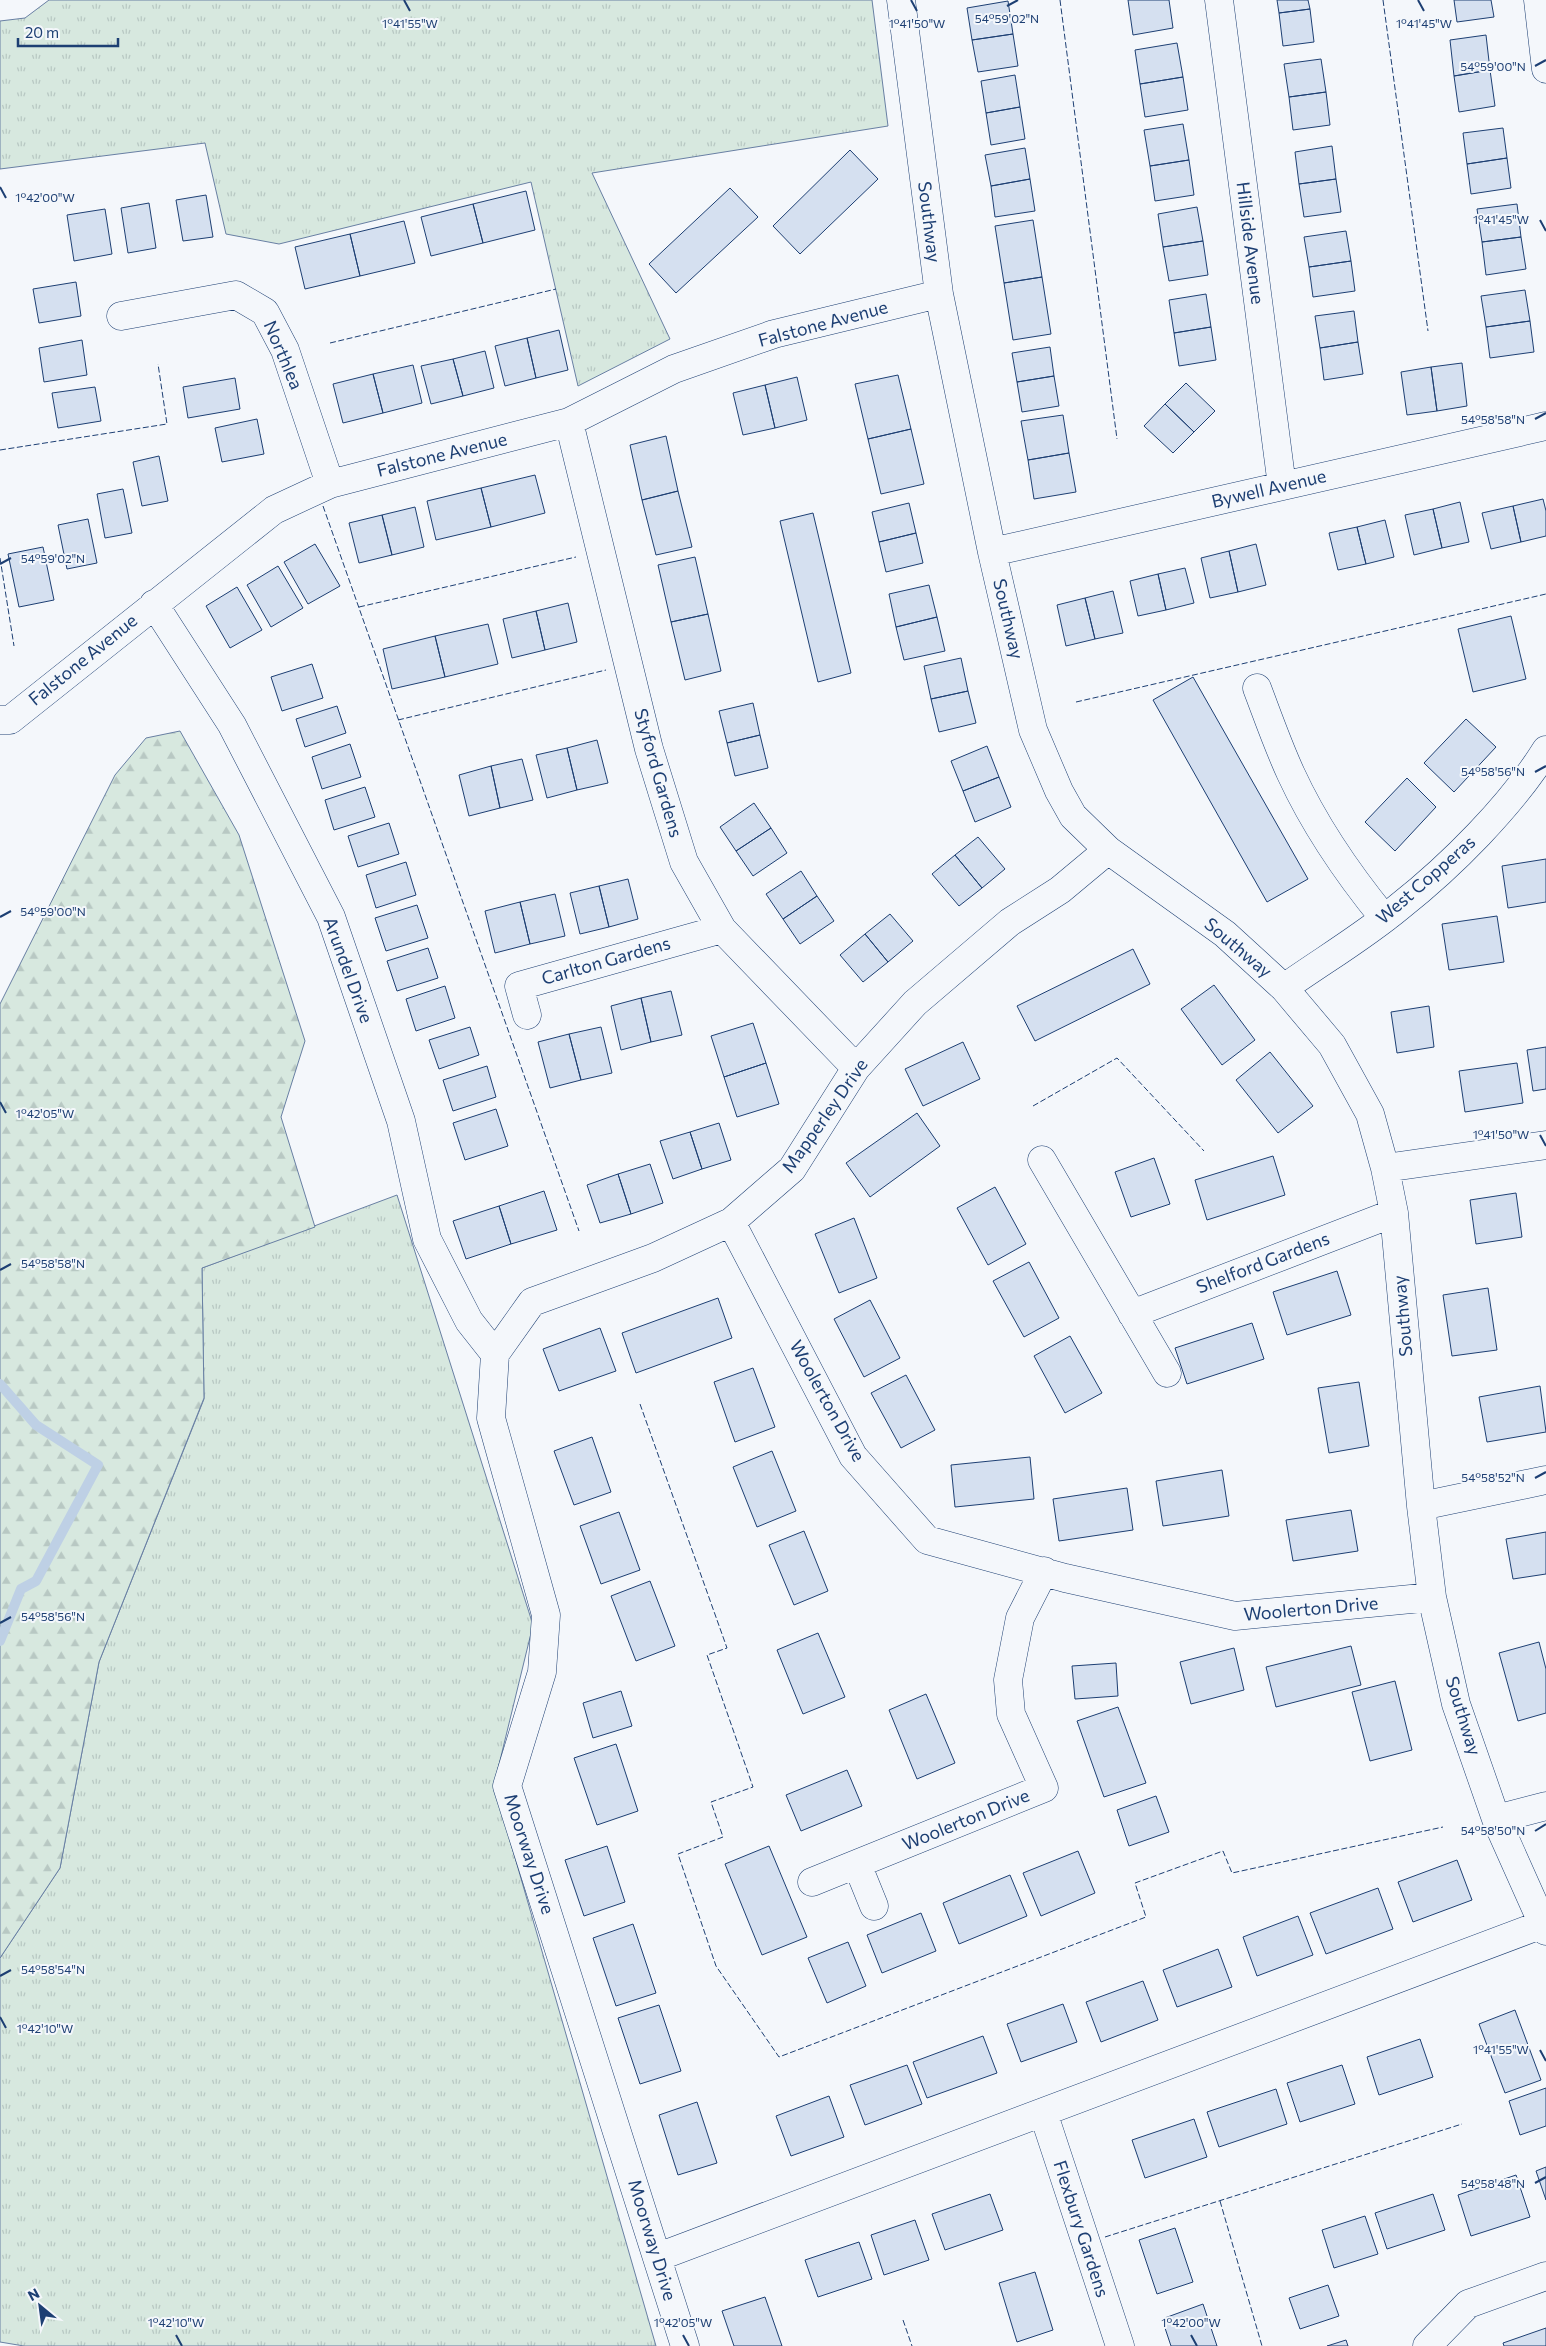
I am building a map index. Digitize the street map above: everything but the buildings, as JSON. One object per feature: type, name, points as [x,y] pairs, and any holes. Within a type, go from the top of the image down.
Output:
[{"type":"street","name":"Southway","points":[[901,0],[939,294],[992,552],[1033,730],[1059,791],[1073,816],[1108,850],[1224,934],[1284,988],[1332,1045],[1370,1114],[1385,1168],[1394,1213],[1421,1506],[1432,1597],[1456,1704],[1496,1819],[1545,1927]]},
{"type":"street","name":"Hillside Avenue","points":[[1219,0],[1282,486]]},
{"type":"street","points":[[1538,0],[1546,69]]},
{"type":"street","name":"Falstone Avenue","points":[[0,720],[10,720],[274,510],[330,484],[569,422],[674,369],[774,334],[939,294]]},
{"type":"street","name":"Northlea","points":[[121,316],[236,295],[265,312],[286,350],[330,484]]},
{"type":"street","name":"Styford Gardens","points":[[569,422],[649,748],[684,862],[722,929],[856,1068]]},
{"type":"street","name":"Bywell Avenue","points":[[992,552],[1546,426]]},
{"type":"street","name":"Arundel Drive","points":[[154,604],[232,725],[331,917],[401,1121],[427,1239],[469,1321],[494,1354]]},
{"type":"street","points":[[1257,688],[1291,774],[1324,835],[1360,888],[1384,918]]},
{"type":"street","name":"West Copperas","points":[[1284,988],[1399,907],[1476,836],[1530,776],[1546,750]]},
{"type":"street","name":"Mapperley Drive","points":[[494,1354],[532,1302],[653,1258],[731,1222],[792,1169],[856,1068],[916,1003],[1010,922],[1060,890],[1108,850]]},
{"type":"street","name":"Carlton Gardens","points":[[527,1016],[519,986],[722,929]]},
{"type":"street","points":[[1385,1168],[1546,1145]]},
{"type":"street","points":[[1042,1160],[1167,1372]]},
{"type":"street","name":"Shelford Gardens","points":[[1132,1314],[1394,1213]]},
{"type":"street","name":"Woolerton Drive","points":[[731,1222],[853,1456],[927,1540],[1044,1571],[1235,1616],[1432,1597]]},
{"type":"street","name":"Moorway Drive","points":[[494,1354],[491,1418],[546,1615],[542,1672],[506,1786],[685,2346]]},
{"type":"street","points":[[1421,1506],[1546,1480]]},
{"type":"street","name":"Woolerton Drive","points":[[812,1882],[1044,1788],[1011,1714],[1008,1680],[1020,1618],[1044,1571]]},
{"type":"street","points":[[1496,1819],[1546,1806]]},
{"type":"street","points":[[857,1864],[874,1906]]},
{"type":"street","points":[[658,2257],[1043,2112],[1545,1927]]},
{"type":"street","name":"Flexbury Gardens","points":[[1043,2112],[1120,2346]]},
{"type":"street","points":[[1427,2346],[1468,2304],[1546,2276]]},
{"type":"green space","points":[[49,0],[872,0],[888,126],[592,173],[670,339],[578,386],[531,182],[279,244],[226,234],[205,143],[0,169],[0,21],[25,18]]},
{"type":"green space","points":[[180,731],[239,835],[305,1041],[281,1117],[315,1227],[202,1268],[204,1398],[99,1662],[60,1868],[0,1958],[0,1004],[115,775],[146,738]]},
{"type":"green space","points":[[397,1195],[533,1625],[494,1785],[656,2346],[24,2346],[0,2342],[0,1958],[60,1868],[99,1662],[204,1399],[202,1268]]},
{"type":"waterway","points":[[0,1384],[36,1425],[98,1465],[36,1581],[21,1589],[0,1641]]},
{"type":"fence","points":[[1060,0],[1117,439]]},
{"type":"fence","points":[[1383,0],[1428,331]]},
{"type":"fence","points":[[330,343],[556,289]]},
{"type":"fence","points":[[0,450],[167,424],[158,364]]},
{"type":"fence","points":[[323,506],[579,1231]]},
{"type":"fence","points":[[359,607],[576,557]]},
{"type":"fence","points":[[0,558],[14,646]]},
{"type":"fence","points":[[1076,702],[1546,594]]},
{"type":"fence","points":[[398,720],[606,670]]},
{"type":"fence","points":[[1033,1106],[1117,1058],[1204,1151]]},
{"type":"fence","points":[[640,1404],[727,1648],[707,1655],[753,1787],[711,1802],[723,1837],[678,1854],[716,1966],[779,2057],[1146,1917],[1135,1883],[1223,1851],[1232,1873],[1443,1827]]},
{"type":"fence","points":[[1105,2237],[1462,2124]]},
{"type":"fence","points":[[1220,2201],[1262,2346]]},
{"type":"fence","points":[[903,2320],[912,2346]]}]
